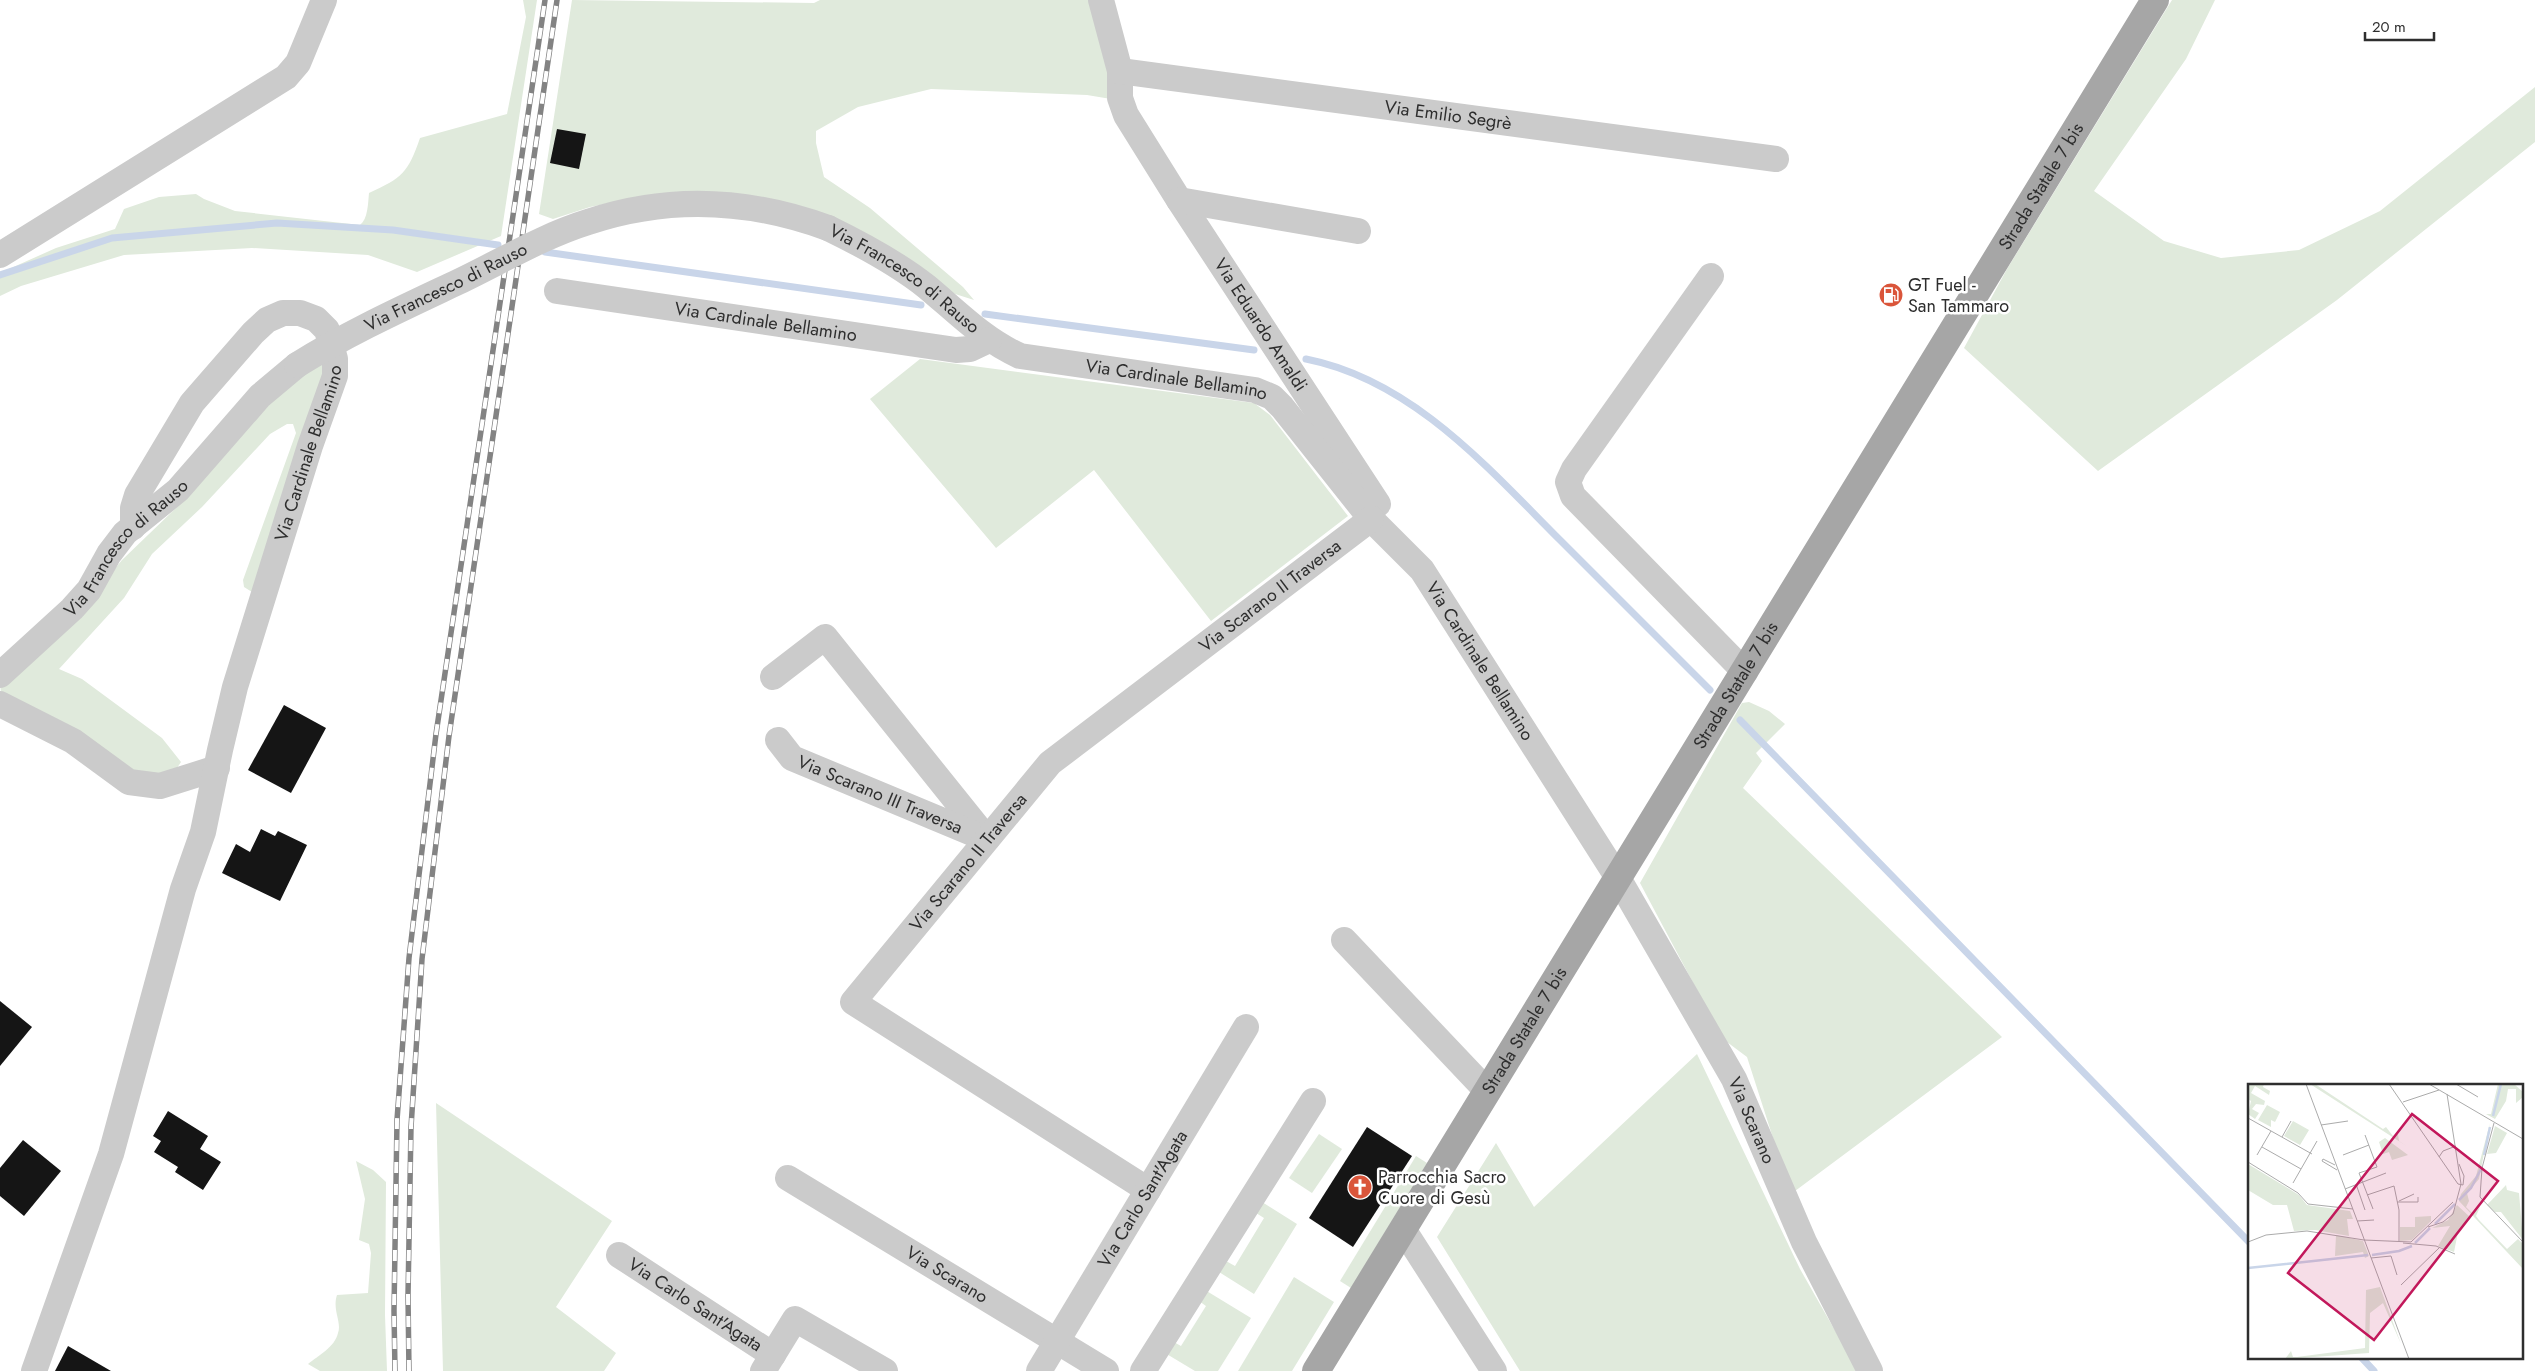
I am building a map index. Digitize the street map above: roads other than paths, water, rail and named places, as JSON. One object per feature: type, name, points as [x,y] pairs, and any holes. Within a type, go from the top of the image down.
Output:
[{"type":"main road","name":"Strada Statale 7 bis","points":[[1316,1371],[2155,0]]},
{"type":"street","points":[[0,255],[286,77],[298,63],[324,0]]},
{"type":"street","name":"Via Eduardo Amaldi","points":[[1101,0],[1120,71],[1120,98],[1126,115],[1179,200],[1422,570]]},
{"type":"street","name":"Via Emilio Segrè","points":[[1120,71],[1776,159]]},
{"type":"street","points":[[1179,200],[1358,231]]},
{"type":"street","name":"Via Francesco di Rauso","points":[[0,675],[72,609],[89,590],[109,554],[134,527],[178,490],[260,396],[297,365],[342,338],[565,230],[615,214],[675,203],[728,204],[794,216],[828,228],[862,244],[894,263],[926,286],[989,340]]},
{"type":"street","points":[[1711,276],[1574,469],[1568,482],[1573,496],[1745,672]]},
{"type":"street","name":"Via Cardinale Bellamino","points":[[557,291],[956,350],[970,349],[989,340],[1020,356],[1040,361],[1255,390],[1272,397],[1371,519],[1422,570],[1618,878]]},
{"type":"street","name":"Via Cardinale Bellamino","points":[[34,1371],[112,1154],[183,889],[204,832],[236,687],[322,408],[335,376],[336,359],[327,330],[316,319],[300,313],[284,313],[267,320],[214,376],[192,403],[137,495],[133,508],[134,527]]},
{"type":"street","name":"Via Scarano II Traversa","points":[[1148,1190],[853,1002],[1050,763],[1371,519]]},
{"type":"street","points":[[773,677],[825,636],[987,840]]},
{"type":"street","points":[[0,704],[73,741],[130,782],[160,786],[217,768]]},
{"type":"street","name":"Via Scarano III Traversa","points":[[778,740],[792,758],[987,840]]},
{"type":"street","name":"Via Scarano","points":[[1618,878],[1734,1079],[1804,1242],[1870,1371]]},
{"type":"street","points":[[1344,940],[1487,1091]]},
{"type":"street","name":"Via Carlo Sant'Agata","points":[[1039,1371],[1246,1027]]},
{"type":"street","points":[[1143,1371],[1312,1101]]},
{"type":"street","name":"Via Scarano","points":[[788,1178],[1106,1371]]},
{"type":"street","points":[[1402,1229],[1494,1371]]},
{"type":"street","name":"Via Carlo Sant'Agata","points":[[619,1255],[768,1363],[795,1319],[885,1371]]},
{"type":"waterway","points":[[0,275],[112,238],[277,223],[393,230],[498,245]]},
{"type":"waterway","points":[[545,252],[921,305]]},
{"type":"waterway","points":[[985,314],[1254,350]]},
{"type":"waterway","points":[[1306,359],[1344,370],[1380,386],[1414,406],[1445,430],[1476,456],[1710,690]]},
{"type":"waterway","points":[[1740,720],[2248,1241]]},
{"type":"waterway","points":[[2362,1358],[2374,1371]]},
{"type":"railway","points":[[395,1371],[397,1120],[409,958],[436,734],[545,0]]},
{"type":"railway","points":[[409,1371],[408,1296],[411,1127],[422,959],[449,736],[557,0]]},
{"type":"place","name":"GT Fuel - San Tammaro","points":[[1891,295]]},
{"type":"place","name":"Parrocchia Sacro Cuore di Gesù","points":[[1360,1187]]}]
